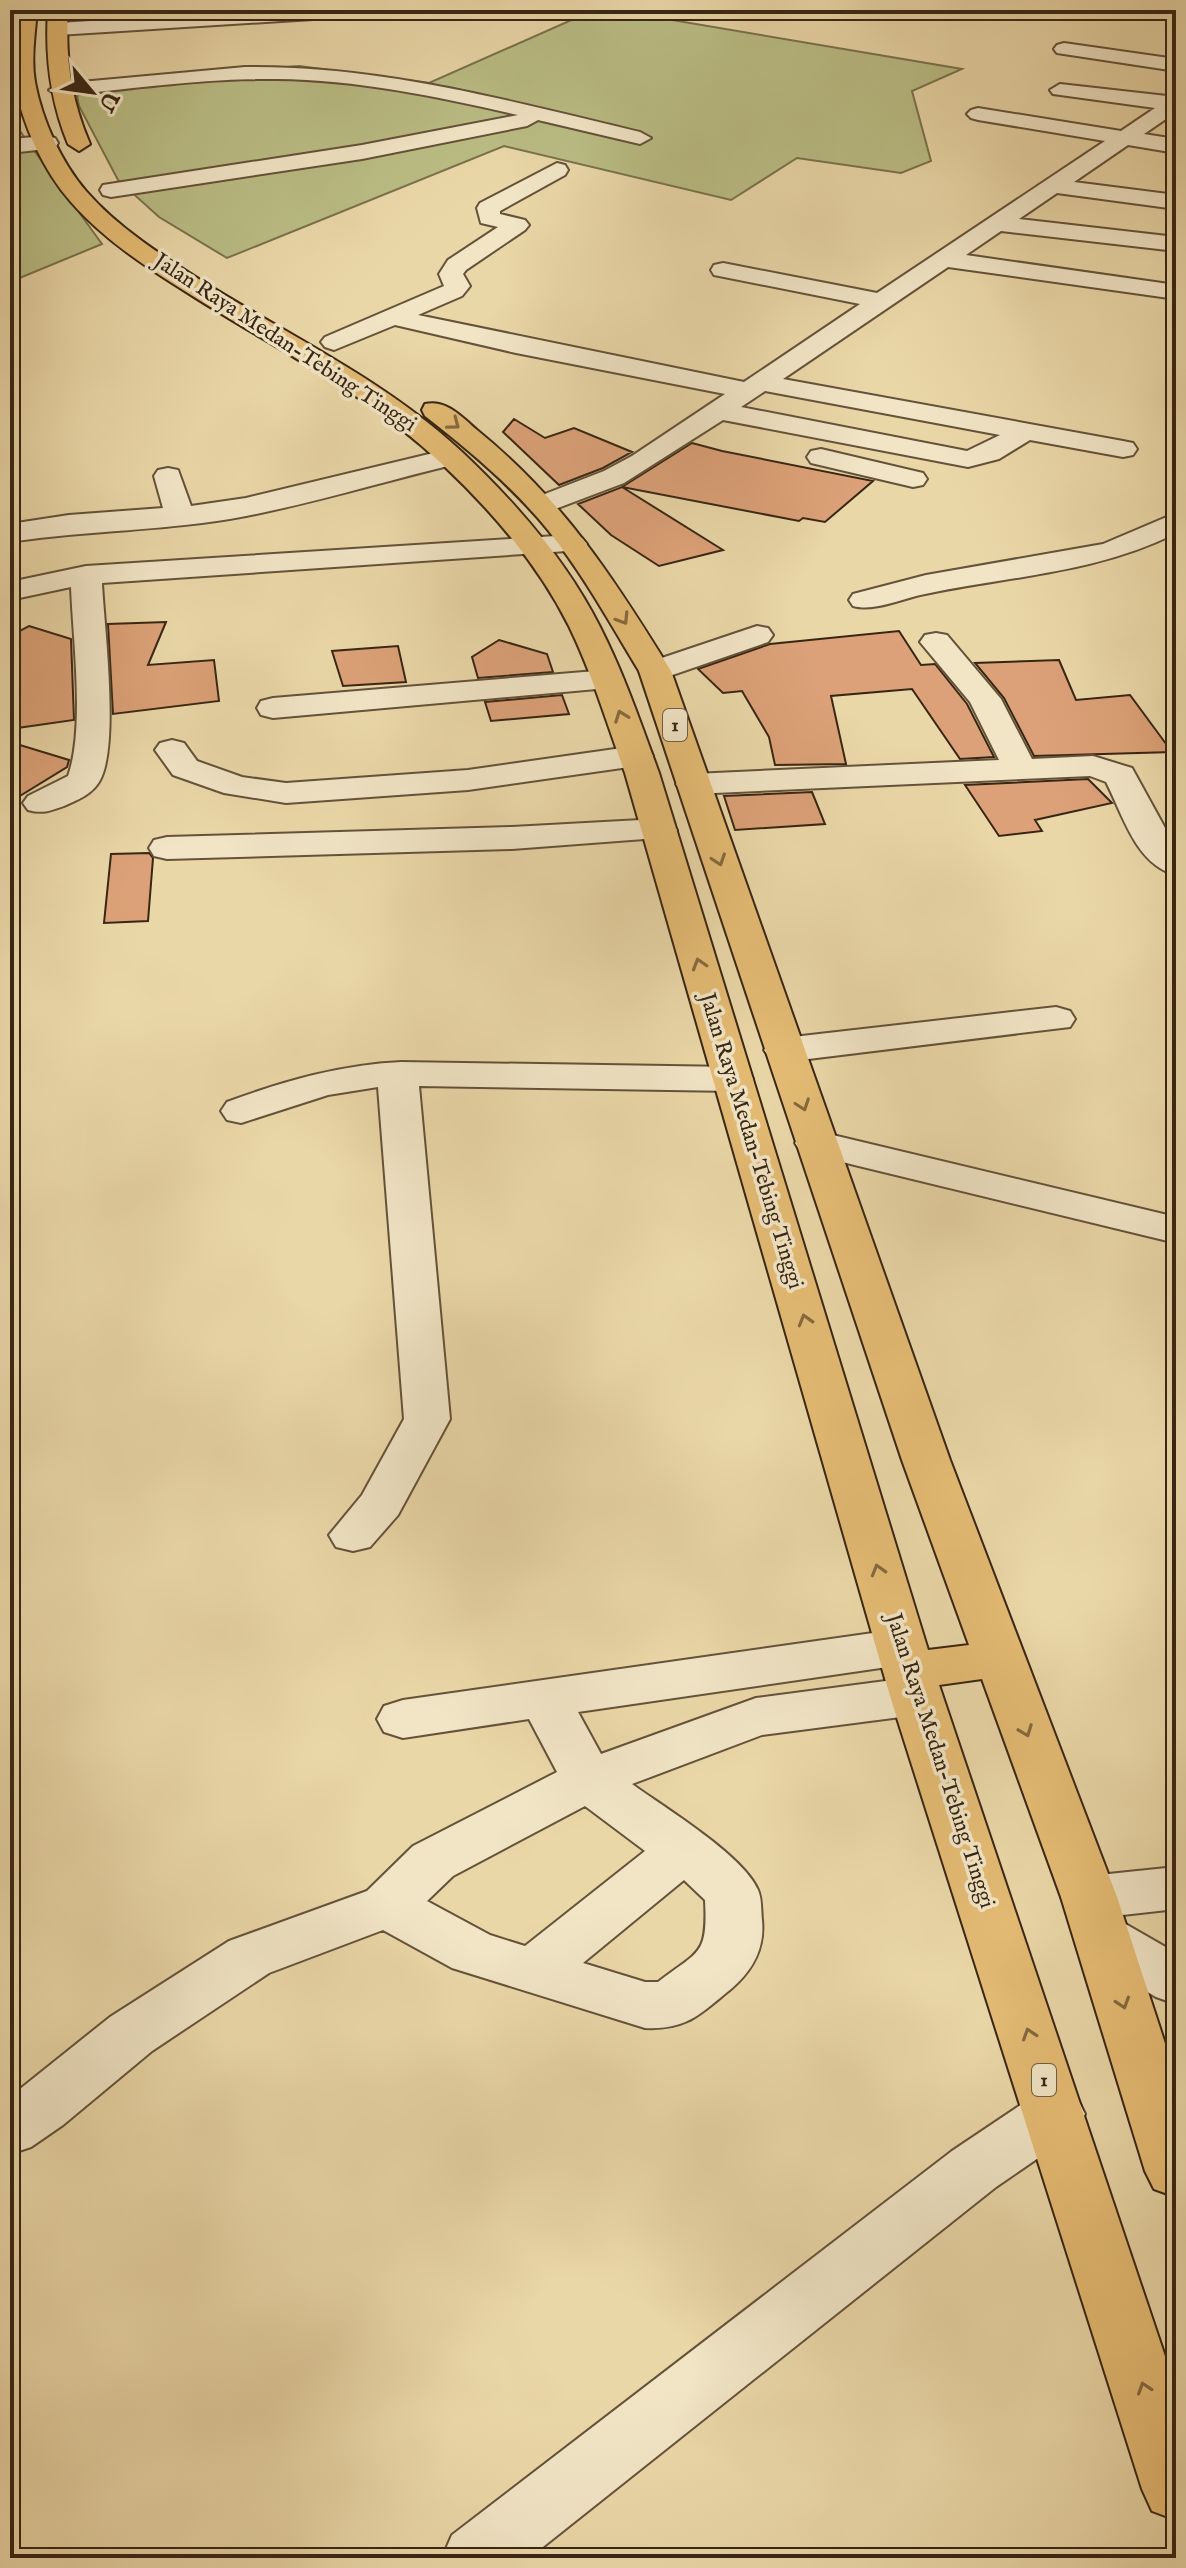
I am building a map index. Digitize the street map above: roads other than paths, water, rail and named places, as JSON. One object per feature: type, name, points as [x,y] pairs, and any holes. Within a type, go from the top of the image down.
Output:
[{"type":"highway","name":"Jalan Raya Medan-Tebing Tinggi","points":[[27,10],[17,83],[59,171],[85,205],[165,268],[350,381],[416,427],[450,457],[536,549],[574,606],[608,680],[636,756],[909,1671],[1176,2489]]},
{"type":"highway","name":"Jalan Raya Medan-Tebing Tinggi","points":[[62,37],[59,90],[64,112],[93,168],[111,190],[189,254],[404,387],[481,445],[542,505],[572,544],[655,671],[816,1143],[999,1659],[1096,1917],[1176,2171]]},
{"type":"highway","points":[[909,1671],[999,1659]]},
{"type":"street","points":[[62,37],[361,10]]},
{"type":"street","points":[[1064,49],[1176,65]]},
{"type":"street","points":[[59,90],[241,74],[308,74],[406,86],[640,138]]},
{"type":"street","points":[[1060,90],[1175,103]]},
{"type":"street","points":[[542,505],[614,477],[757,387],[1175,103]]},
{"type":"street","points":[[978,114],[1176,146]]},
{"type":"street","points":[[111,190],[362,152],[547,117]]},
{"type":"street","points":[[10,146],[47,143]]},
{"type":"street","points":[[334,342],[456,289],[458,286],[451,274],[457,265],[517,225],[489,218],[488,208],[557,170]]},
{"type":"street","points":[[1054,186],[1176,202]]},
{"type":"street","points":[[999,224],[1176,244]]},
{"type":"street","points":[[943,259],[1176,292]]},
{"type":"street","points":[[723,270],[880,301]]},
{"type":"street","points":[[393,317],[516,345],[1123,449]]},
{"type":"street","points":[[719,411],[968,459],[989,453],[1023,433]]},
{"type":"street","points":[[695,426],[913,479]]},
{"type":"street","points":[[989,453],[1034,461]]},
{"type":"street","points":[[10,533],[264,504],[329,485],[450,457]]},
{"type":"street","points":[[168,476],[179,516]]},
{"type":"street","points":[[864,600],[925,582],[1043,565],[1115,549],[1176,522]]},
{"type":"street","points":[[10,591],[86,575],[536,549],[572,544]]},
{"type":"street","points":[[40,803],[79,784],[86,777],[92,725],[86,575]]},
{"type":"street","points":[[655,671],[757,635]]},
{"type":"street","points":[[936,642],[985,699],[1020,769]]},
{"type":"street","points":[[273,708],[608,680]]},
{"type":"street","points":[[172,750],[185,768],[236,786],[286,793],[468,780],[636,756]]},
{"type":"street","points":[[693,784],[1093,766],[1120,775],[1159,852],[1176,864]]},
{"type":"street","points":[[167,848],[512,838],[659,830]]},
{"type":"street","points":[[784,1050],[1056,1019]]},
{"type":"street","points":[[353,1535],[381,1504],[427,1419],[397,1094],[401,1074]]},
{"type":"street","points":[[241,1111],[330,1080],[360,1075],[733,1079]]},
{"type":"street","points":[[816,1143],[1176,1230]]},
{"type":"street","points":[[403,1719],[544,1698],[909,1671]]},
{"type":"street","points":[[10,2129],[42,2108],[131,2034],[249,1957],[387,1906],[433,1861],[588,1780],[756,1717],[909,1671]]},
{"type":"street","points":[[387,1906],[472,1952],[645,2005],[669,2006],[728,1959],[735,1932],[732,1893],[684,1850],[588,1780],[544,1698]]},
{"type":"street","points":[[533,1971],[684,1850]]},
{"type":"street","points":[[1096,1917],[1176,1888]]},
{"type":"street","points":[[1096,1917],[1176,1981]]},
{"type":"street","points":[[476,2558],[974,2169],[1055,2114]]}]
